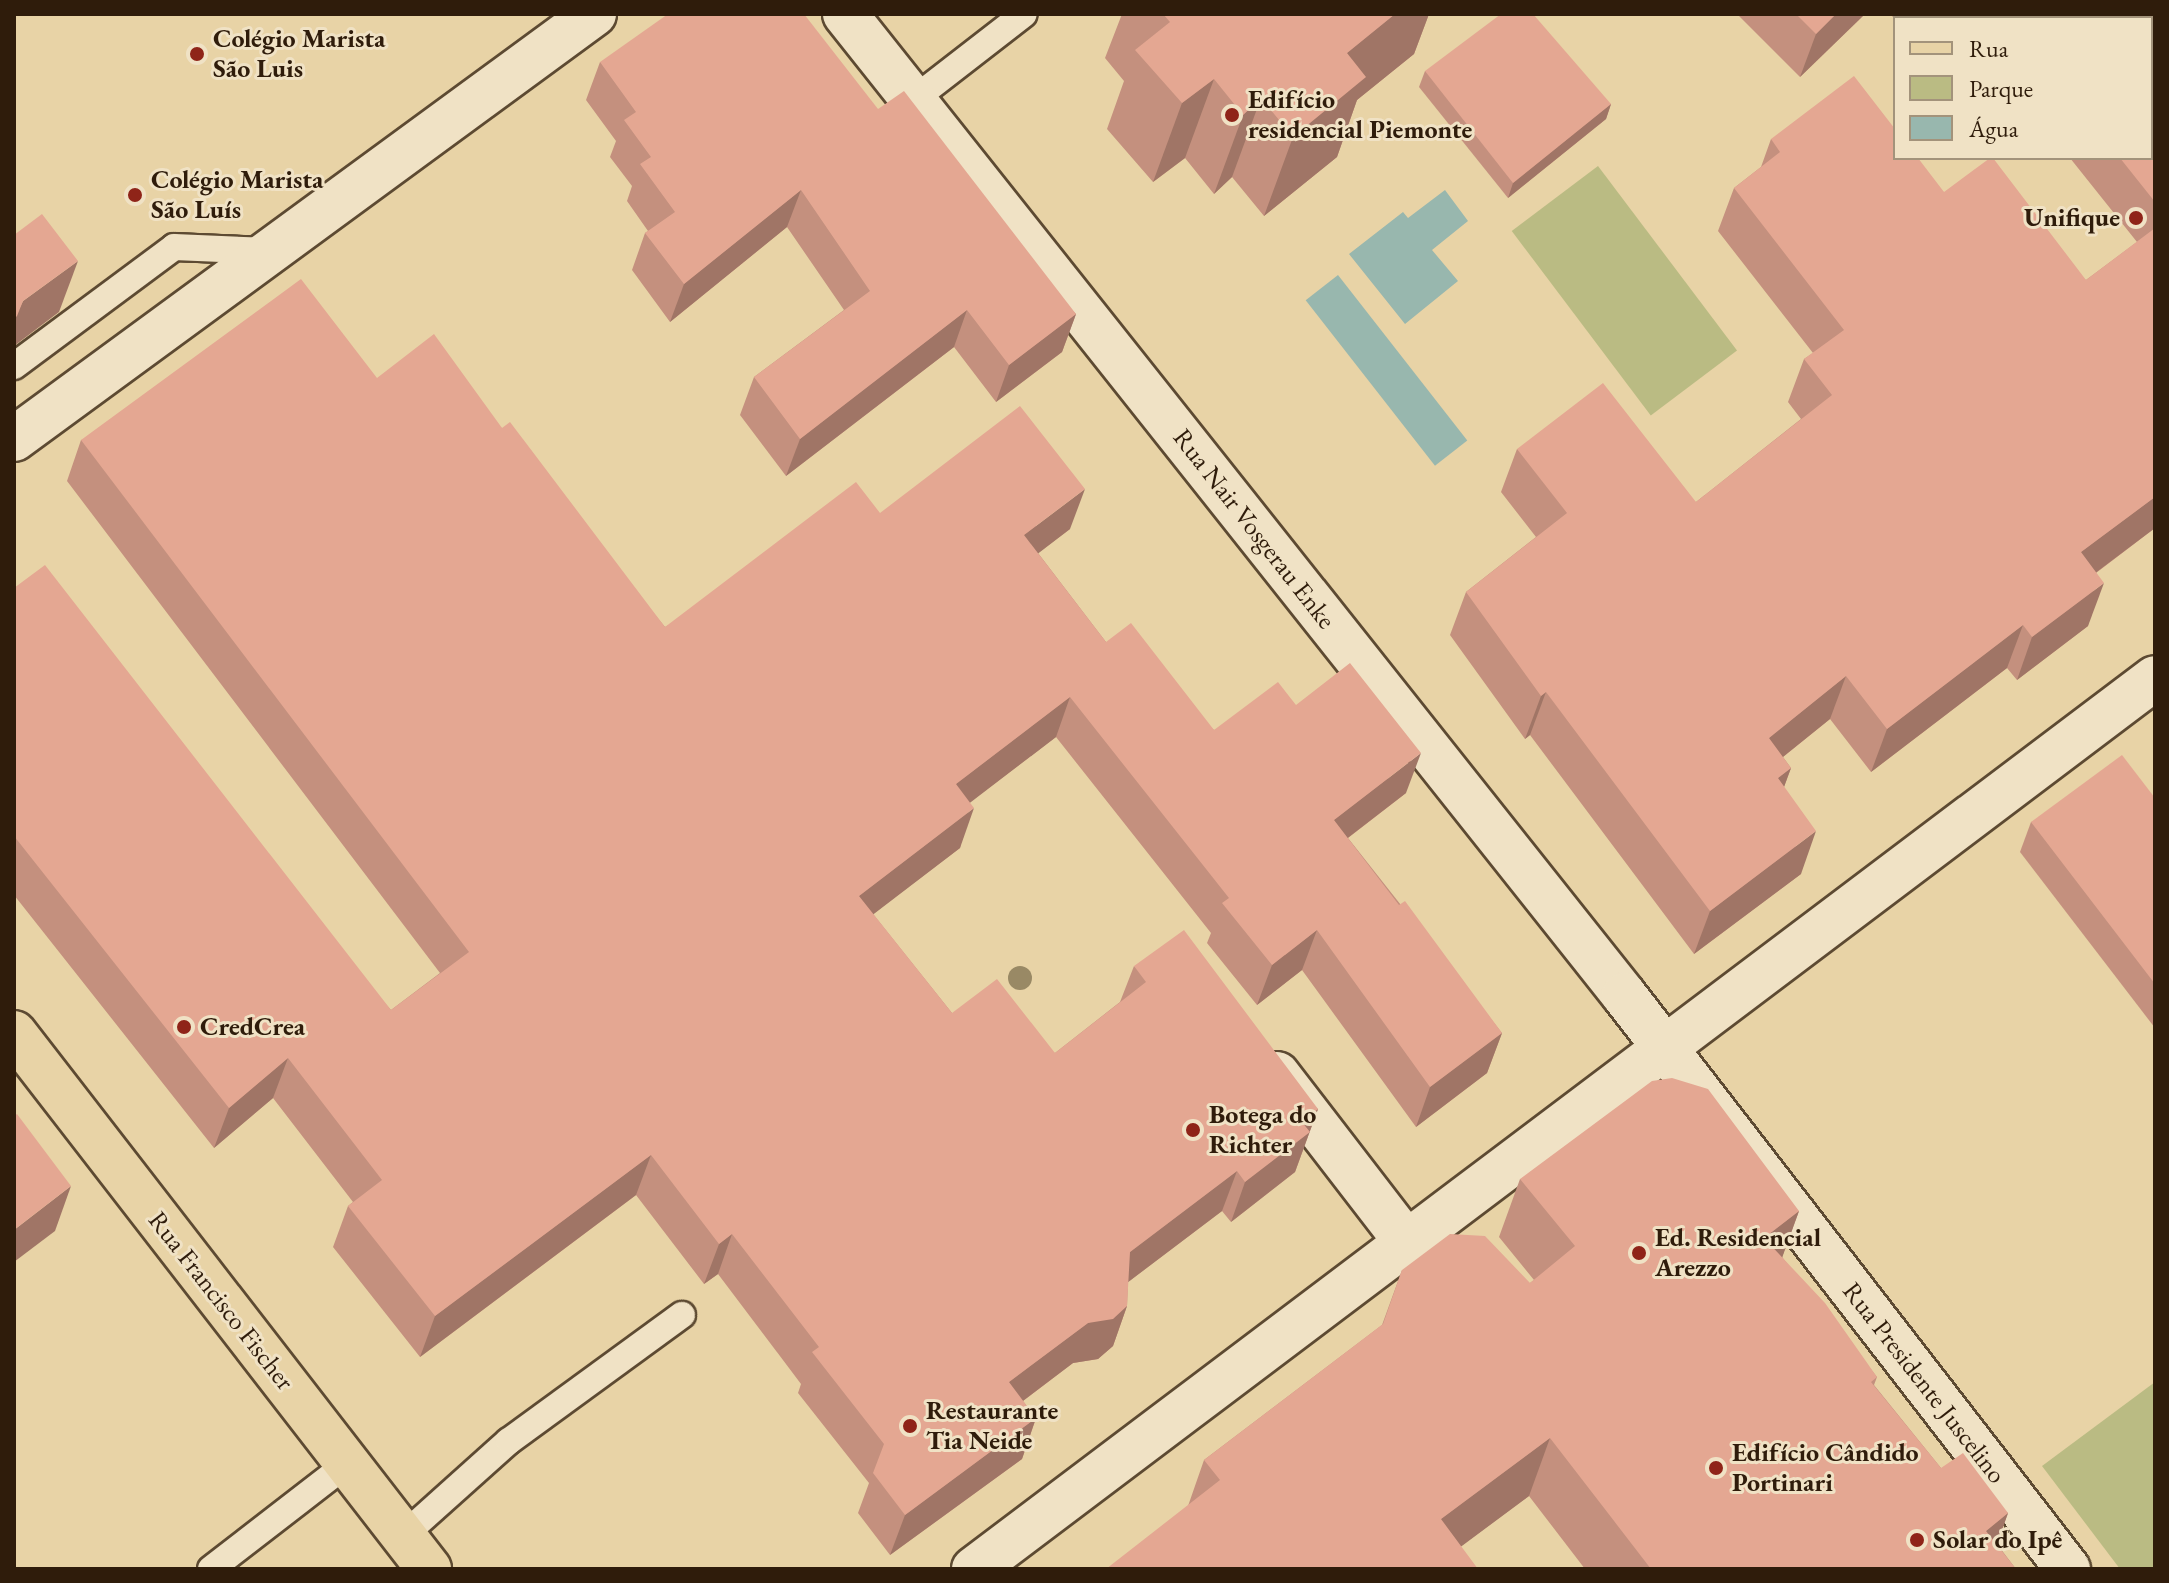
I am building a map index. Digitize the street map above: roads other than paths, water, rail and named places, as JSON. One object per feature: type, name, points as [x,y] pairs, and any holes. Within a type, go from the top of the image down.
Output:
[{"type":"main road","name":"Rua Francisco Fischer","points":[[14,1033],[416,1553]]},
{"type":"street","points":[[14,439],[594,14]]},
{"type":"street","name":"Rua Nair Vosgerau Enke","points":[[845,14],[1662,1045]]},
{"type":"street","points":[[974,1569],[1662,1045],[2155,678]]},
{"type":"street","points":[[1251,1039],[1405,1240]]},
{"type":"street","name":"Rua Presidente Juscelino","points":[[1662,1045],[2068,1569]]},
{"type":"lane","points":[[913,100],[1024,14]]},
{"type":"lane","points":[[14,366],[174,247],[270,251]]},
{"type":"lane","points":[[416,1553],[509,1441],[682,1315]]},
{"type":"lane","points":[[211,1569],[347,1464]]},
{"type":"water","points":[[1445,190],[1468,221],[1432,250],[1458,281],[1405,324],[1349,254],[1403,212],[1408,218]]},
{"type":"water","points":[[1338,275],[1467,440],[1435,466],[1306,300]]},
{"type":"place","name":"Colégio Marista São Luis","points":[[197,54]]},
{"type":"place","name":"Edifício residencial Piemonte","points":[[1232,115]]},
{"type":"place","name":"Colégio Marista São Luís","points":[[135,195]]},
{"type":"place","name":"Unifique","points":[[2136,218]]},
{"type":"place","name":"CredCrea","points":[[184,1027]]},
{"type":"place","name":"Botega do Richter","points":[[1193,1130]]},
{"type":"place","name":"Ed. Residencial Arezzo","points":[[1639,1253]]},
{"type":"place","name":"Restaurante Tia Neide","points":[[910,1426]]},
{"type":"place","name":"Edifício Cândido Portinari","points":[[1716,1468]]},
{"type":"place","name":"Solar do Ipê","points":[[1917,1540]]}]
